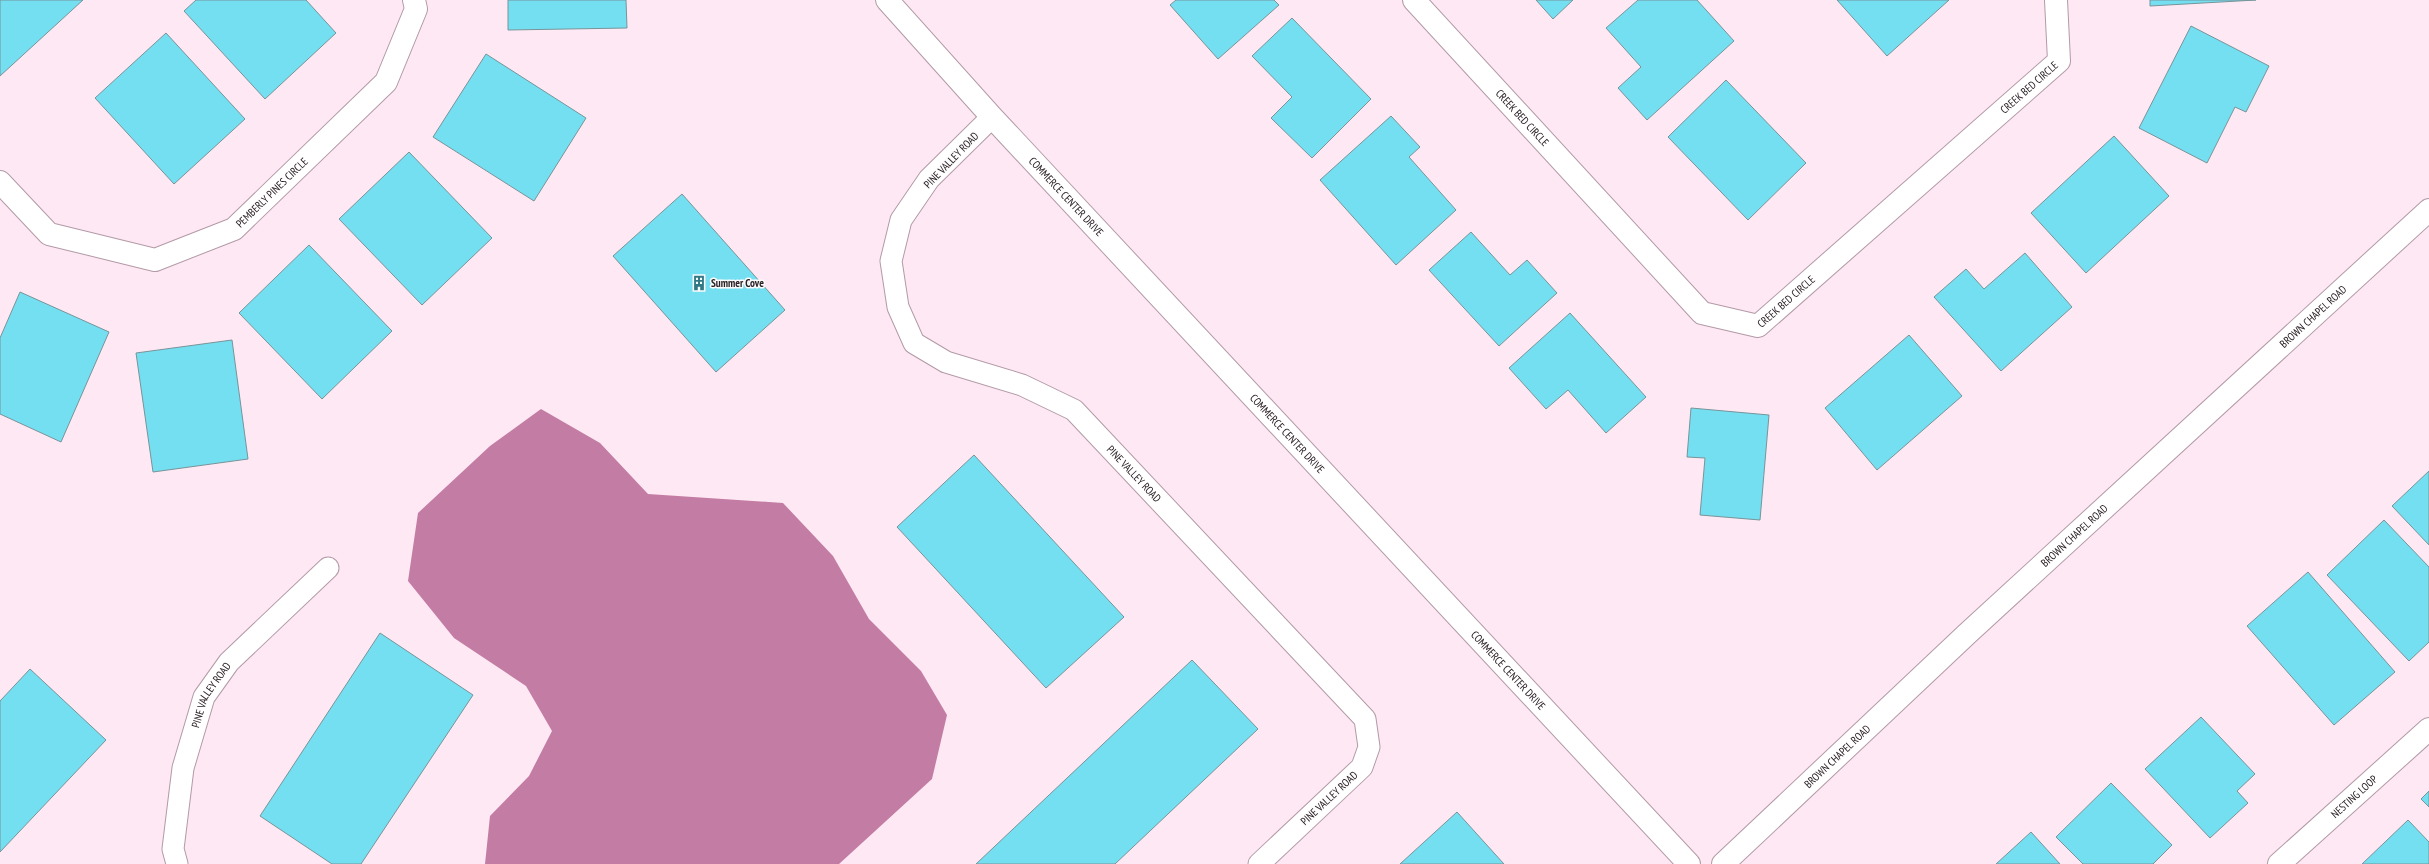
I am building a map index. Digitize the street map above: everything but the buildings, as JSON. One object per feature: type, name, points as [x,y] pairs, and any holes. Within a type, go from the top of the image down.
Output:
[{"type":"street","name":"PEMBERLY PINES CIRCLE","points":[[0,182],[49,234],[155,260],[234,229],[386,82],[416,9],[414,0]]},
{"type":"street","name":"COMMERCE CENTER DRIVE","points":[[887,0],[992,117],[1689,864]]},
{"type":"street","name":"CREEK BED CIRCLE","points":[[1414,0],[1702,312],[1758,326],[2059,61],[2056,0]]},
{"type":"street","name":"BROWN CHAPEL ROAD","points":[[1723,864],[1974,628],[2429,210]]},
{"type":"street","name":"NESTING LOOP","points":[[2279,864],[2429,729]]},
{"type":"lane","name":"PINE VALLEY ROAD","points":[[992,117],[929,179],[901,220],[892,261],[898,307],[914,343],[946,362],[1022,385],[1074,410],[1365,719],[1369,747],[1362,767],[1259,864]]},
{"type":"lane","name":"PINE VALLEY ROAD","points":[[177,864],[173,849],[183,768],[204,697],[229,662],[328,568]]},
{"type":"shaded area","points":[[541,409],[600,443],[648,494],[783,503],[833,556],[869,619],[921,671],[947,715],[932,779],[839,864],[485,864],[490,816],[529,776],[552,731],[526,686],[454,638],[408,581],[418,513],[490,446]]},
{"type":"place","name":"Summer Cove","points":[[699,283]]}]
